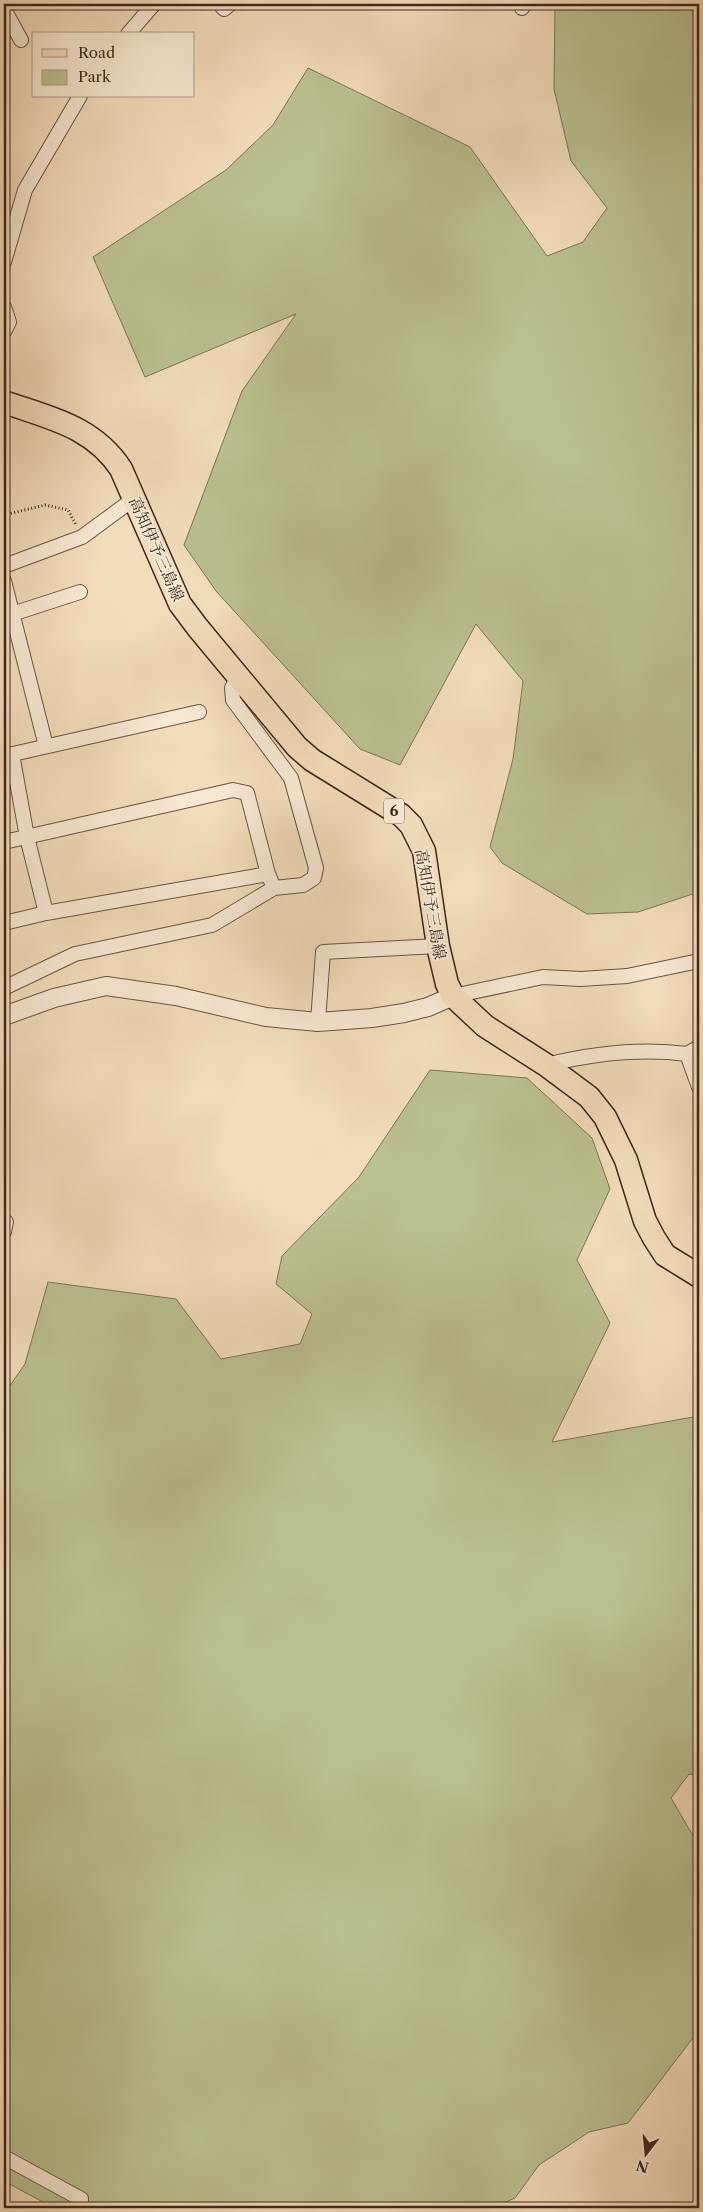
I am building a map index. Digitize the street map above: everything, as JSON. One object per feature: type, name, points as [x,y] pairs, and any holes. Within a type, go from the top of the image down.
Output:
[{"type":"main road","name":"高知伊予三島線","points":[[4,402],[67,425],[97,441],[111,453],[135,498],[180,604],[238,676],[297,747],[312,760],[401,815],[411,825],[424,851],[438,946],[447,984],[453,996],[485,1026],[546,1065],[589,1097],[605,1117],[626,1160],[645,1221],[654,1238],[665,1255],[699,1276]]},
{"type":"street","points":[[130,32],[154,4]]},
{"type":"street","points":[[220,4],[224,9],[230,4]]},
{"type":"street","points":[[4,8],[21,40]]},
{"type":"street","points":[[4,262],[25,190],[79,98]]},
{"type":"street","points":[[4,307],[9,322],[4,332]]},
{"type":"street","points":[[4,566],[82,537],[135,498]]},
{"type":"street","points":[[4,582],[46,746]]},
{"type":"street","points":[[12,614],[80,592]]},
{"type":"street","points":[[4,988],[75,954],[212,925],[274,888],[303,885],[314,878],[316,868],[292,778],[233,700],[232,688],[238,676]]},
{"type":"street","points":[[46,913],[8,755],[198,712]]},
{"type":"street","points":[[4,842],[233,790],[247,792],[268,874],[274,888]]},
{"type":"street","points":[[4,923],[46,913],[268,874]]},
{"type":"street","points":[[318,1022],[323,952],[438,946]]},
{"type":"street","points":[[4,1016],[54,998],[106,986],[176,996],[266,1017],[318,1022],[372,1018],[404,1013],[428,1007],[453,996],[543,977],[581,979],[628,976],[699,961]]},
{"type":"street","points":[[546,1065],[574,1058],[658,1050],[693,1050],[699,1087]]},
{"type":"street","points":[[4,1222],[6,1222],[4,1232]]},
{"type":"street","points":[[4,2157],[81,2199],[80,2208]]},
{"type":"path","points":[[4,515],[44,505],[68,510],[82,537]]},
{"type":"green space","points":[[555,4],[699,4],[699,892],[638,912],[587,914],[502,863],[490,847],[513,759],[523,681],[476,624],[400,765],[360,749],[216,591],[184,545],[242,391],[296,314],[145,377],[93,257],[226,170],[273,125],[308,68],[470,147],[547,256],[583,242],[607,208],[571,161],[554,89]]},
{"type":"green space","points":[[430,1070],[527,1078],[592,1138],[610,1189],[577,1260],[610,1323],[552,1442],[699,1416],[699,1776],[689,1774],[671,1798],[699,1846],[699,2030],[628,2123],[589,2132],[539,2165],[515,2198],[492,2208],[54,2208],[4,2181],[4,1394],[25,1364],[48,1282],[176,1299],[221,1359],[300,1344],[312,1314],[276,1284],[282,1256],[359,1177]]}]
